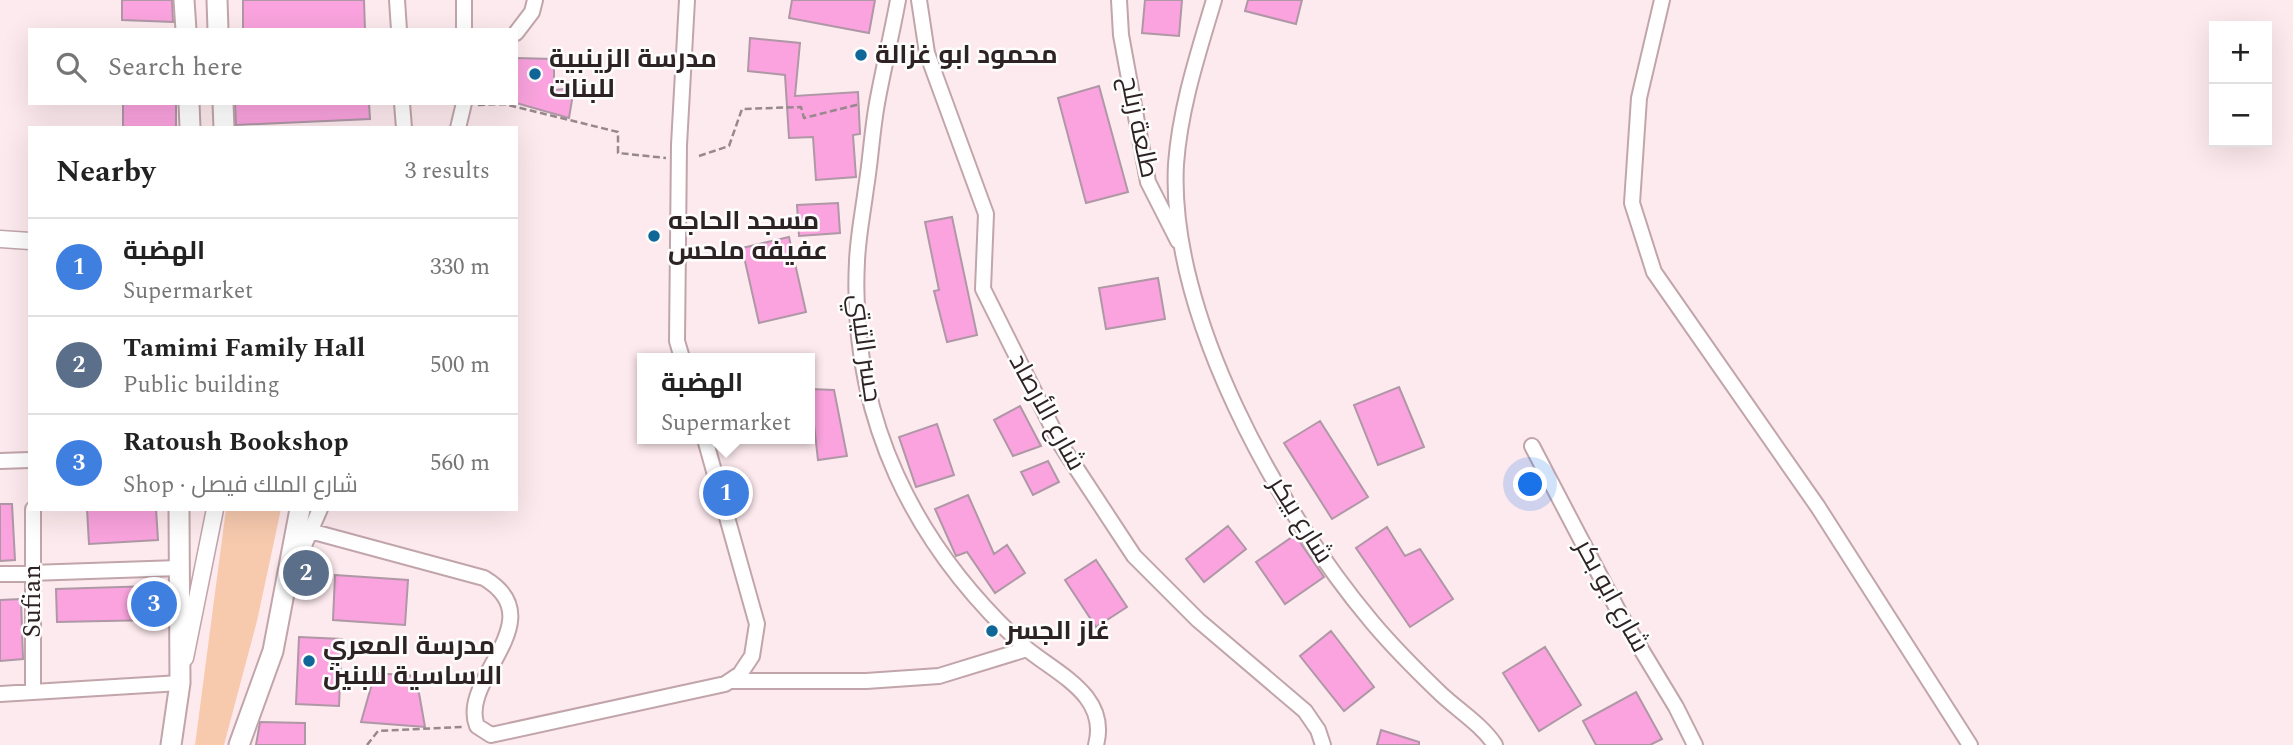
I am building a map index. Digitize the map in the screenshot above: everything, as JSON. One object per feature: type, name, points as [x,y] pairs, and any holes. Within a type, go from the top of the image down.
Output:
[{"type":"main road","points":[[184,0],[186,28]]},
{"type":"main road","points":[[217,0],[218,28]]},
{"type":"main road","points":[[189,105],[190,126]]},
{"type":"main road","points":[[223,105],[224,126]]},
{"type":"main road","points":[[171,745],[180,683],[179,511]]},
{"type":"main road","points":[[239,745],[273,651],[300,511]]},
{"type":"street","points":[[397,0],[399,28]]},
{"type":"street","points":[[464,0],[464,28]]},
{"type":"street","points":[[518,30],[531,12],[535,0]]},
{"type":"street","points":[[681,353],[677,341],[679,160],[687,0]]},
{"type":"street","name":"جسر التيتي","points":[[898,0],[877,99],[859,230],[856,291],[860,351],[873,411],[892,468],[936,548],[973,597],[1028,650],[1076,684],[1091,701],[1098,721],[1096,745]]},
{"type":"street","name":"شارع الأرصاد","points":[[919,0],[928,53],[986,214],[983,289],[1061,444],[1134,556],[1198,620],[1305,711],[1318,730],[1323,745]]},
{"type":"street","name":"طلعة زبلح","points":[[1119,0],[1121,34],[1148,182],[1182,248]]},
{"type":"street","points":[[1182,248],[1176,200],[1180,127],[1214,0]]},
{"type":"street","points":[[1662,0],[1639,98],[1632,203],[1654,272],[1818,507],[1970,745]]},
{"type":"street","points":[[402,105],[404,126]]},
{"type":"street","points":[[458,126],[464,105]]},
{"type":"street","points":[[0,239],[28,241]]},
{"type":"street","name":"شارع بيكر","points":[[1182,248],[1197,313],[1218,369],[1273,477],[1309,538],[1344,588],[1388,640],[1495,745]]},
{"type":"street","points":[[706,444],[757,635],[752,656],[731,681]]},
{"type":"street","name":"شارع ابو بكر","points":[[1532,446],[1598,573],[1676,707],[1695,745]]},
{"type":"street","points":[[0,461],[28,460]]},
{"type":"street","name":"Sufian","points":[[33,511],[33,692]]},
{"type":"street","points":[[0,694],[180,683],[215,511]]},
{"type":"street","points":[[286,584],[319,511]]},
{"type":"street","points":[[310,531],[484,578],[503,594],[509,608],[510,624],[473,708],[484,734],[499,735],[731,681],[866,681],[939,676],[1028,650]]},
{"type":"street","points":[[0,574],[179,568]]},
{"type":"path","points":[[699,156],[729,146],[742,109],[801,107],[803,118],[877,99]]},
{"type":"path","points":[[508,105],[618,132],[618,153],[679,160]]},
{"type":"path","points":[[367,745],[378,731],[484,734]]},
{"type":"shaded area","points":[[226,511],[281,511],[257,621],[224,745],[195,745]]},
{"type":"building","points":[[122,0],[172,0],[173,22],[122,20]]},
{"type":"building","points":[[243,0],[364,0],[365,28],[243,28]]},
{"type":"building","points":[[792,0],[875,0],[869,33],[789,18]]},
{"type":"building","points":[[1145,0],[1182,0],[1179,36],[1142,33]]},
{"type":"building","points":[[1248,0],[1302,0],[1296,24],[1245,11]]},
{"type":"building","points":[[750,38],[800,43],[795,96],[858,92],[860,134],[853,135],[856,177],[816,180],[813,137],[789,138],[785,75],[748,71]]},
{"type":"building","name":"مدرسة الزينبية للبنات","points":[[518,58],[554,59],[554,90],[574,88],[569,118],[518,104]]},
{"type":"building","points":[[1099,86],[1128,192],[1086,203],[1058,98]]},
{"type":"building","points":[[123,105],[176,105],[176,126],[123,126]]},
{"type":"building","points":[[235,105],[369,105],[370,119],[236,125]]},
{"type":"building","points":[[838,203],[840,233],[799,236],[797,205]]},
{"type":"building","points":[[952,217],[977,335],[947,342],[934,291],[939,290],[925,222]]},
{"type":"building","points":[[789,237],[806,312],[759,323],[742,248]]},
{"type":"building","points":[[1158,278],[1165,319],[1106,329],[1099,288]]},
{"type":"building","points":[[1399,387],[1424,447],[1378,465],[1354,405]]},
{"type":"building","points":[[815,389],[834,390],[847,456],[818,460]]},
{"type":"building","points":[[1020,406],[1041,446],[1013,456],[994,420]]},
{"type":"building","points":[[1320,421],[1368,497],[1332,519],[1284,443]]},
{"type":"building","points":[[937,424],[954,475],[916,487],[899,437]]},
{"type":"building","points":[[1048,461],[1059,482],[1033,495],[1021,472]]},
{"type":"building","points":[[968,495],[994,554],[1007,545],[1025,573],[995,593],[967,552],[956,556],[935,509]]},
{"type":"building","points":[[0,504],[12,504],[15,560],[0,561]]},
{"type":"building","points":[[87,511],[156,511],[158,540],[89,544]]},
{"type":"building","points":[[1228,526],[1246,549],[1204,582],[1186,559]]},
{"type":"building","points":[[1387,527],[1405,556],[1420,549],[1453,599],[1410,627],[1356,548]]},
{"type":"building","points":[[1295,535],[1324,577],[1285,604],[1256,562]]},
{"type":"building","points":[[1096,560],[1127,607],[1096,627],[1065,580]]},
{"type":"building","points":[[335,575],[408,580],[405,625],[333,620]]},
{"type":"building","points":[[153,586],[154,620],[57,622],[56,589]]},
{"type":"building","points":[[21,599],[23,659],[0,661],[0,600]]},
{"type":"building","points":[[1331,631],[1374,687],[1344,711],[1300,656]]},
{"type":"building","points":[[299,637],[342,639],[339,706],[296,704]]},
{"type":"building","points":[[1545,647],[1581,705],[1539,731],[1503,673]]},
{"type":"building","points":[[375,673],[416,676],[425,727],[361,722]]},
{"type":"building","points":[[1636,692],[1662,739],[1650,745],[1596,745],[1583,721]]},
{"type":"building","points":[[260,722],[305,723],[305,745],[256,745]]},
{"type":"building","points":[[1381,730],[1419,742],[1419,745],[1377,745]]},
{"type":"place","name":"محمود ابو غزالة","points":[[861,55]]},
{"type":"place","name":"مدرسة الزينبية للبنات","points":[[535,74]]},
{"type":"place","name":"مسجد الحاجه عفيفه ملحس","points":[[654,236]]},
{"type":"place","name":"الهضبة","points":[[726,493]]},
{"type":"place","name":"Tamimi Family Hall","points":[[306,573]]},
{"type":"place","name":"Ratoush Bookshop","points":[[154,604]]},
{"type":"place","name":"غاز الجسر","points":[[992,631]]},
{"type":"place","name":"مدرسة المعري الاساسية للبنين","points":[[309,661]]}]
